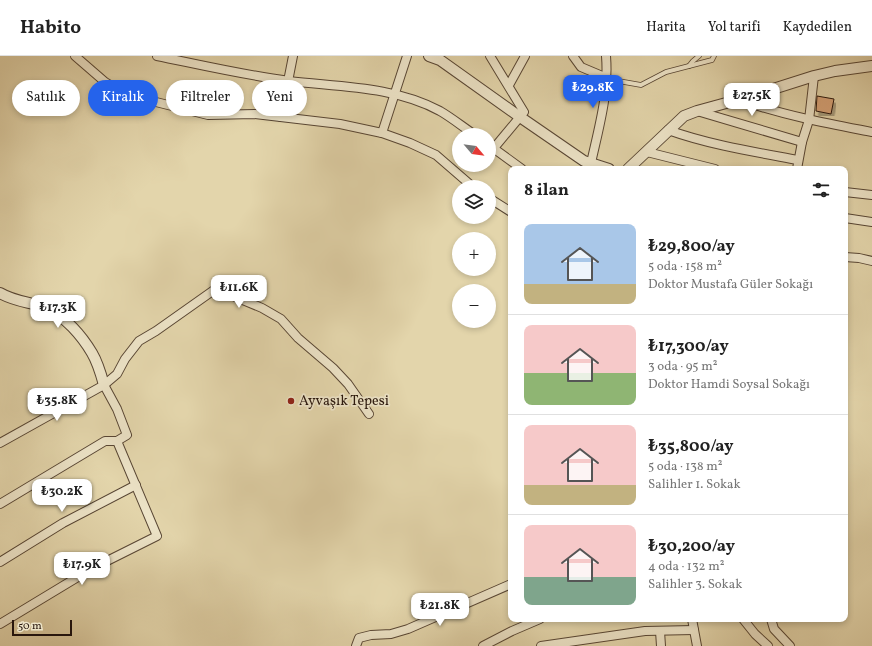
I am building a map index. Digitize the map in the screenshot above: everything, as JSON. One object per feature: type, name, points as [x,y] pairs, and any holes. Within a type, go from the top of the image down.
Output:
[{"type":"street","points":[[75,56],[105,82],[120,91],[208,114],[255,114],[340,124],[382,133],[410,143],[436,155],[465,180]]},
{"type":"street","points":[[157,56],[224,70],[283,80]]},
{"type":"street","points":[[289,80],[293,56]]},
{"type":"street","points":[[382,133],[407,56]]},
{"type":"street","points":[[429,56],[440,60],[584,161],[600,166]]},
{"type":"street","points":[[490,56],[524,112],[496,143]]},
{"type":"street","points":[[509,86],[525,56]]},
{"type":"street","points":[[573,56],[581,67],[607,78]]},
{"type":"street","points":[[591,163],[605,103],[607,78],[606,56]]},
{"type":"street","points":[[630,166],[684,116],[835,70],[872,66]]},
{"type":"street","points":[[797,166],[802,142],[809,120],[814,76]]},
{"type":"street","points":[[307,82],[350,86],[414,100],[439,111],[464,128]]},
{"type":"street","points":[[748,97],[752,104],[809,120],[872,132]]},
{"type":"street","points":[[697,111],[802,142]]},
{"type":"street","points":[[668,130],[744,150],[798,160]]},
{"type":"street","points":[[496,150],[518,166]]},
{"type":"street","points":[[647,152],[703,166]]},
{"type":"street","points":[[848,192],[872,195]]},
{"type":"street","points":[[496,202],[508,210]]},
{"type":"street","points":[[848,218],[872,222]]},
{"type":"street","points":[[848,257],[872,261]]},
{"type":"street","points":[[0,443],[104,385],[117,374],[125,359],[139,341],[156,331],[214,290],[262,308],[281,320],[298,338],[333,368],[348,384],[369,414]]},
{"type":"street","points":[[0,293],[16,301],[46,308],[57,314],[70,325],[92,354],[98,365],[104,385],[117,410],[127,435],[117,441],[105,441],[0,504]]},
{"type":"street","points":[[0,624],[91,569],[157,536],[117,441]]},
{"type":"street","points":[[0,562],[63,523],[136,485]]},
{"type":"street","points":[[356,646],[359,638],[371,635],[391,634],[408,629],[508,585]]},
{"type":"street","points":[[483,646],[533,622]]},
{"type":"street","points":[[693,622],[697,646]]},
{"type":"street","points":[[745,622],[755,634],[768,646]]},
{"type":"street","points":[[771,622],[774,629],[790,646]]},
{"type":"street","points":[[541,646],[645,631],[694,630]]},
{"type":"street","points":[[660,631],[661,646]]},
{"type":"lane","points":[[689,67],[699,56]]},
{"type":"lane","points":[[607,78],[640,85],[666,72],[712,60],[714,56]]},
{"type":"building","points":[[817,96],[834,99],[831,114],[816,111]]},
{"type":"place","name":"Ayvaşık Tepesi","points":[[291,401]]}]
